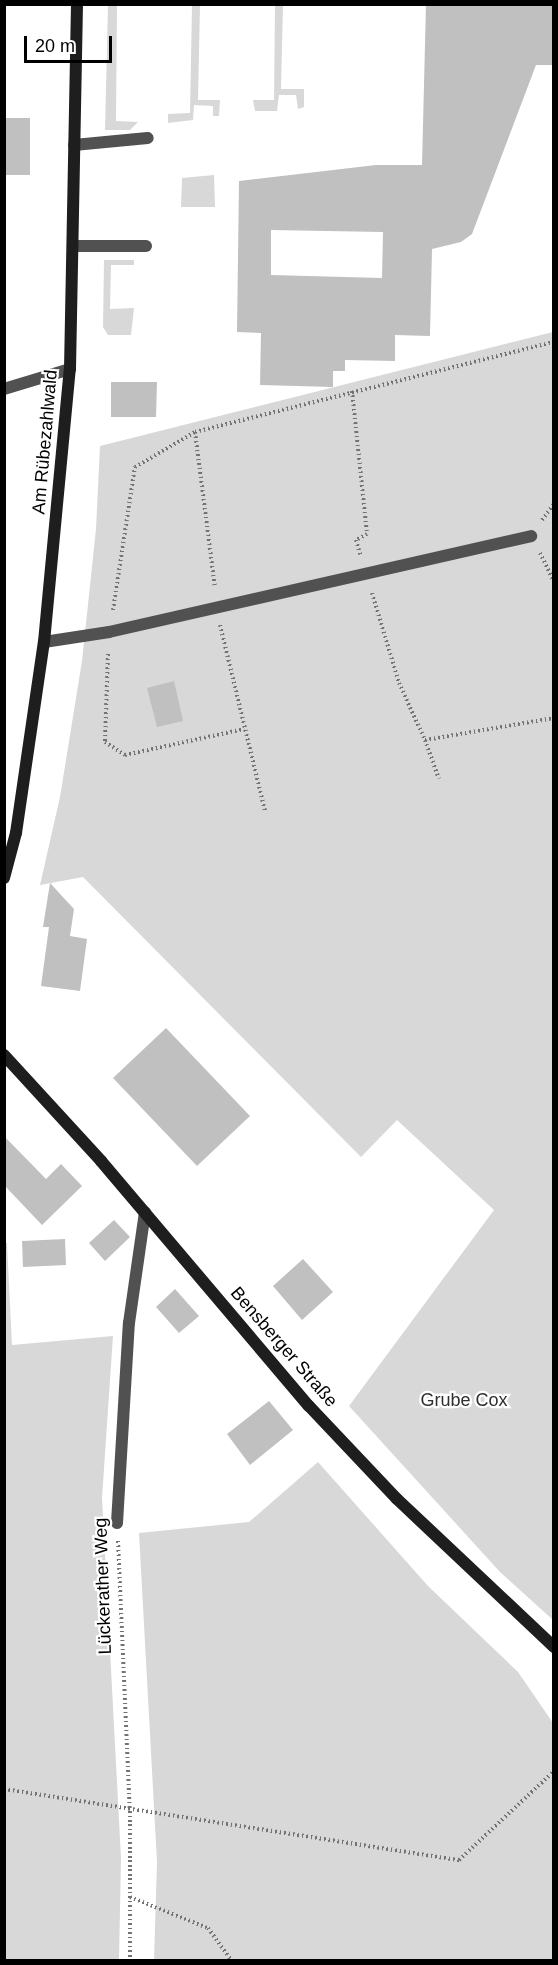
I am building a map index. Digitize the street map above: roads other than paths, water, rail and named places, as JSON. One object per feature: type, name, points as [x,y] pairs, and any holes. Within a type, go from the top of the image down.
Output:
[{"type":"street","name":"Am Rübezahlwald","points":[[4,878],[16,833],[44,642],[70,369],[77,4]]},
{"type":"street","points":[[74,145],[148,138]]},
{"type":"street","points":[[74,246],[147,246]]},
{"type":"street","points":[[4,389],[70,369]]},
{"type":"street","points":[[44,642],[109,632],[531,536]]},
{"type":"street","name":"Bensberger Straße","points":[[4,1055],[145,1212],[309,1406],[397,1499],[554,1647]]},
{"type":"street","name":"Lückerather Weg","points":[[117,1523],[129,1323],[145,1212]]},
{"type":"park label","name":"Grube Cox","points":[[464,1400]]}]
